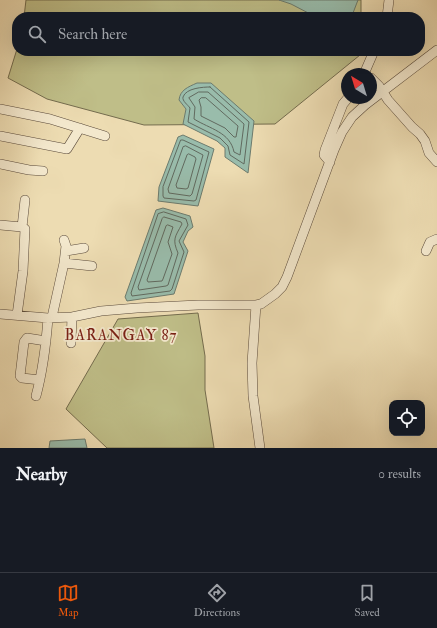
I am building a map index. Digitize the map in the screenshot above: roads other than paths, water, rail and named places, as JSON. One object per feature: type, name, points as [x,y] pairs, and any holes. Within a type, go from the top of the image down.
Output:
[{"type":"street","points":[[388,12],[389,0]]},
{"type":"street","points":[[0,314],[50,318],[72,317],[101,311],[167,306],[198,304],[256,305],[268,300],[282,288],[342,132],[352,117],[383,91],[436,55]]},
{"type":"street","points":[[368,68],[372,56]]},
{"type":"street","points":[[377,85],[383,91],[388,100],[425,141],[429,154],[437,162]]},
{"type":"street","points":[[330,162],[324,155],[325,150],[343,104]]},
{"type":"street","points":[[0,109],[50,119],[105,136]]},
{"type":"street","points":[[62,157],[80,128]]},
{"type":"street","points":[[0,136],[67,148]]},
{"type":"street","points":[[0,164],[43,171]]},
{"type":"street","points":[[17,315],[23,271],[25,229],[22,226],[26,200]]},
{"type":"street","points":[[0,225],[22,226]]},
{"type":"street","points":[[426,251],[430,242],[437,239]]},
{"type":"street","points":[[36,396],[50,318],[64,263],[66,251],[64,240]]},
{"type":"street","points":[[66,251],[84,248]]},
{"type":"street","points":[[64,263],[92,266]]},
{"type":"street","points":[[256,305],[252,363],[253,396],[260,448]]},
{"type":"street","points":[[71,343],[72,317]]},
{"type":"street","points":[[40,380],[22,378],[20,376],[24,342],[27,338],[46,341]]},
{"type":"water","points":[[279,0],[358,0],[353,12],[306,12]]},
{"type":"water","points":[[197,83],[211,83],[254,121],[248,173],[225,157],[225,148],[217,141],[183,124],[186,109],[179,100],[181,94],[185,89]]},
{"type":"water","points":[[183,135],[214,149],[198,206],[158,201],[159,187],[178,137]]},
{"type":"water","points":[[163,208],[190,216],[193,227],[188,231],[183,242],[188,251],[174,294],[127,301],[125,297],[156,210]]},
{"type":"water","points":[[85,439],[87,448],[49,448],[50,441]]},
{"type":"district","name":"BARANGAY 87","points":[[121,335]]}]
